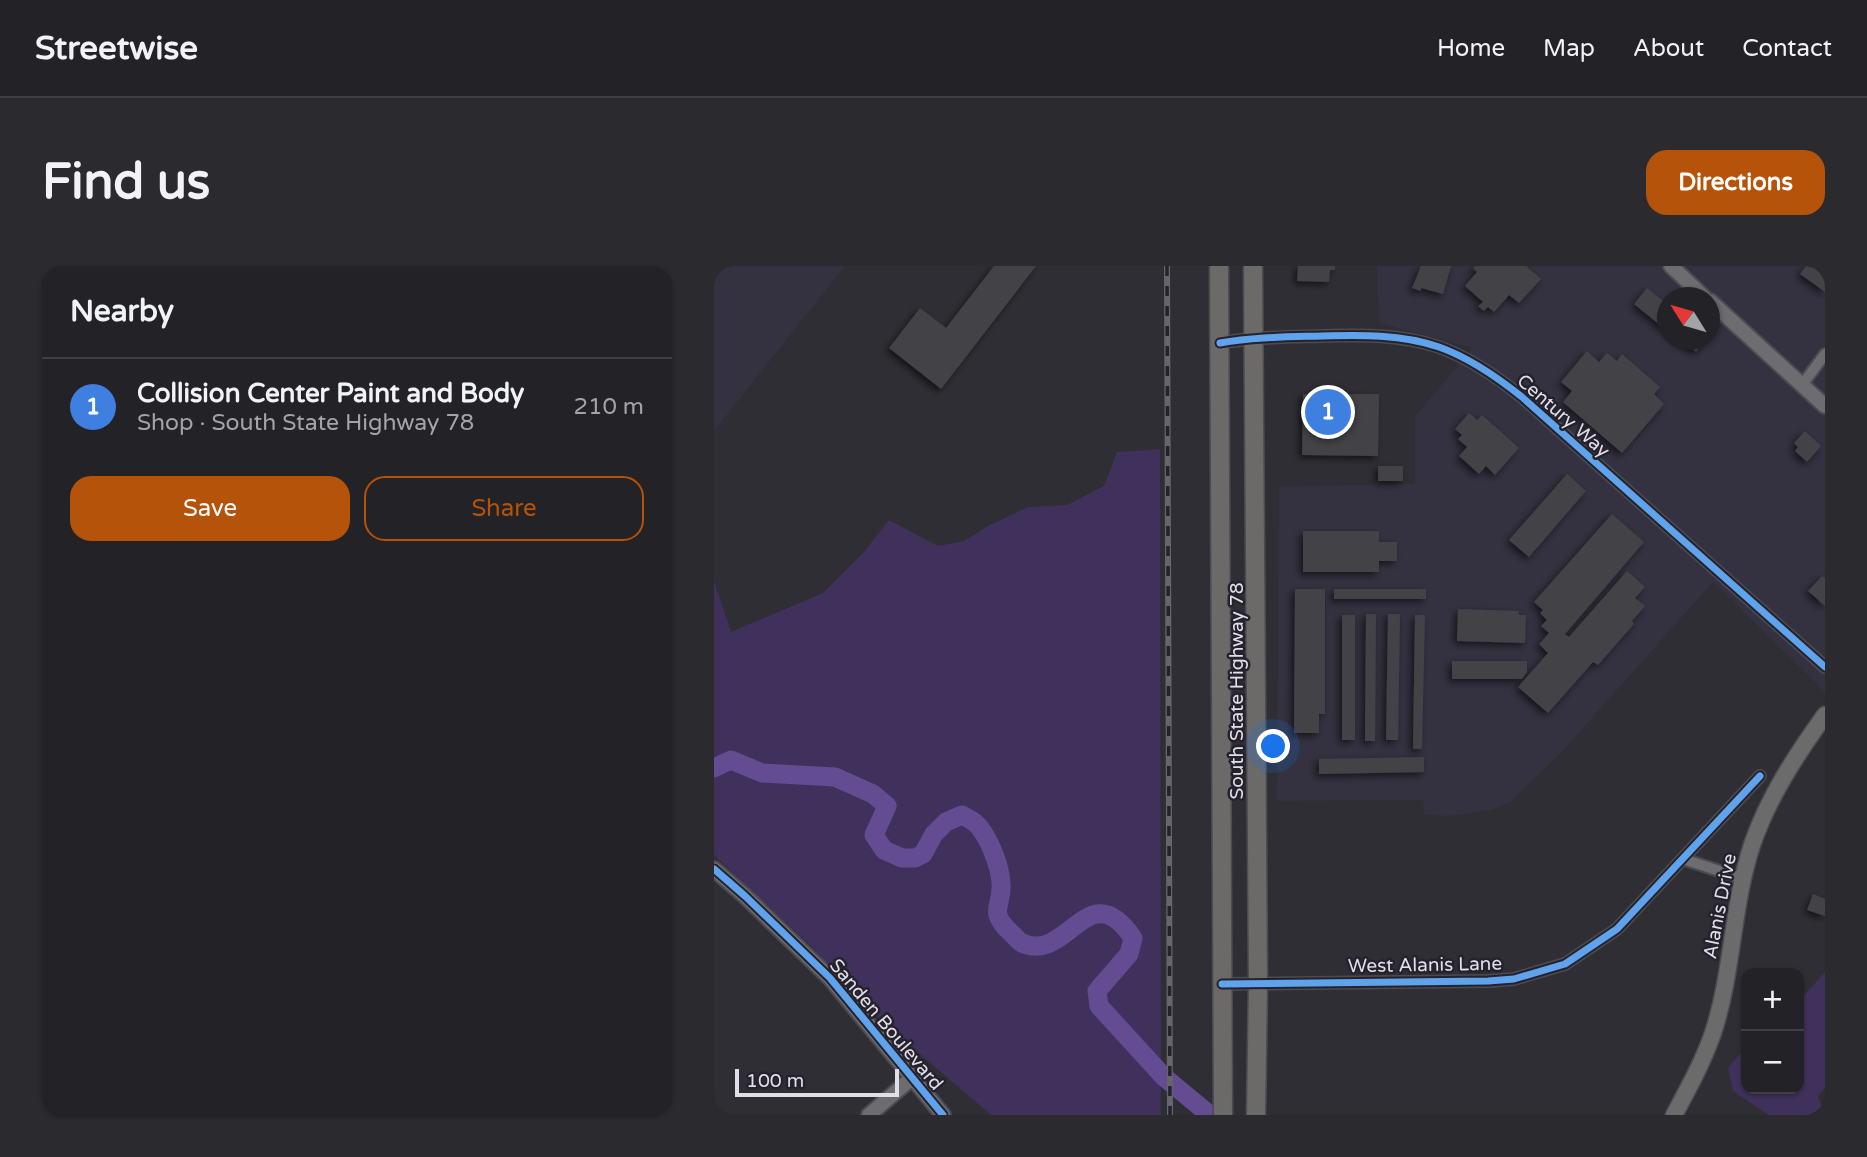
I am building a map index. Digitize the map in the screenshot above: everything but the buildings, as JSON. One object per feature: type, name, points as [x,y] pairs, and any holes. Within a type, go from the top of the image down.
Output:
[{"type":"main road","name":"South State Highway 78","points":[[1219,266],[1223,1115]]},
{"type":"main road","name":"South State Highway 78","points":[[1253,266],[1258,983],[1256,1115]]},
{"type":"main road","name":"Alanis Drive","points":[[1674,1115],[1713,1033],[1728,969],[1738,901],[1752,845],[1776,791],[1825,715]]},
{"type":"street","points":[[1671,266],[1693,287]]},
{"type":"street","points":[[1720,310],[1825,406]]},
{"type":"street","name":"Century Way","points":[[1220,343],[1255,337],[1363,335],[1406,339],[1438,347],[1493,374],[1825,667]]},
{"type":"street","points":[[1801,385],[1825,354]]},
{"type":"street","name":"West Alanis Lane","points":[[1222,984],[1488,981],[1514,978],[1565,964],[1617,929],[1760,776]]},
{"type":"street","points":[[1683,859],[1744,879]]},
{"type":"street","name":"Sanden Boulevard","points":[[714,869],[746,896],[830,978],[943,1115]]},
{"type":"street","points":[[869,1115],[913,1077]]},
{"type":"shaded area","points":[[714,266],[845,266],[714,431]]},
{"type":"shaded area","points":[[1377,266],[1825,266],[1825,692],[1713,582],[1560,754],[1510,802],[1492,810],[1448,816],[1424,814],[1423,800],[1277,801],[1279,486],[1415,484],[1415,416],[1473,348],[1379,323]]},
{"type":"shaded area","points":[[1160,449],[1161,1115],[991,1115],[886,1025],[810,945],[714,855],[714,581],[731,632],[823,593],[863,553],[889,520],[938,546],[964,541],[1028,507],[1067,505],[1104,486],[1117,452]]},
{"type":"shaded area","points":[[1825,972],[1825,1087],[1818,1097],[1825,1115],[1769,1115],[1733,1091],[1728,1068],[1741,1053],[1741,1094],[1804,1094],[1804,995]]},
{"type":"waterway","points":[[714,768],[731,760],[762,773],[835,777],[873,794],[887,806],[874,835],[884,850],[902,858],[915,858],[923,854],[934,834],[946,822],[962,815],[978,826],[991,847],[1001,883],[999,918],[1022,943],[1038,946],[1052,942],[1090,916],[1103,914],[1117,920],[1133,938],[1129,954],[1097,991],[1099,1006],[1164,1077],[1210,1115]]},
{"type":"railway","points":[[1167,266],[1170,1115]]},
{"type":"cycle path","points":[[1220,343],[1283,337],[1381,336],[1425,343],[1472,362],[1522,397],[1825,667]]},
{"type":"cycle path","points":[[1222,984],[1488,981],[1514,979],[1565,964],[1617,929],[1760,776]]},
{"type":"cycle path","points":[[714,869],[830,978],[943,1115]]},
{"type":"place","name":"Collision Center Paint and Body","points":[[1328,412]]}]
